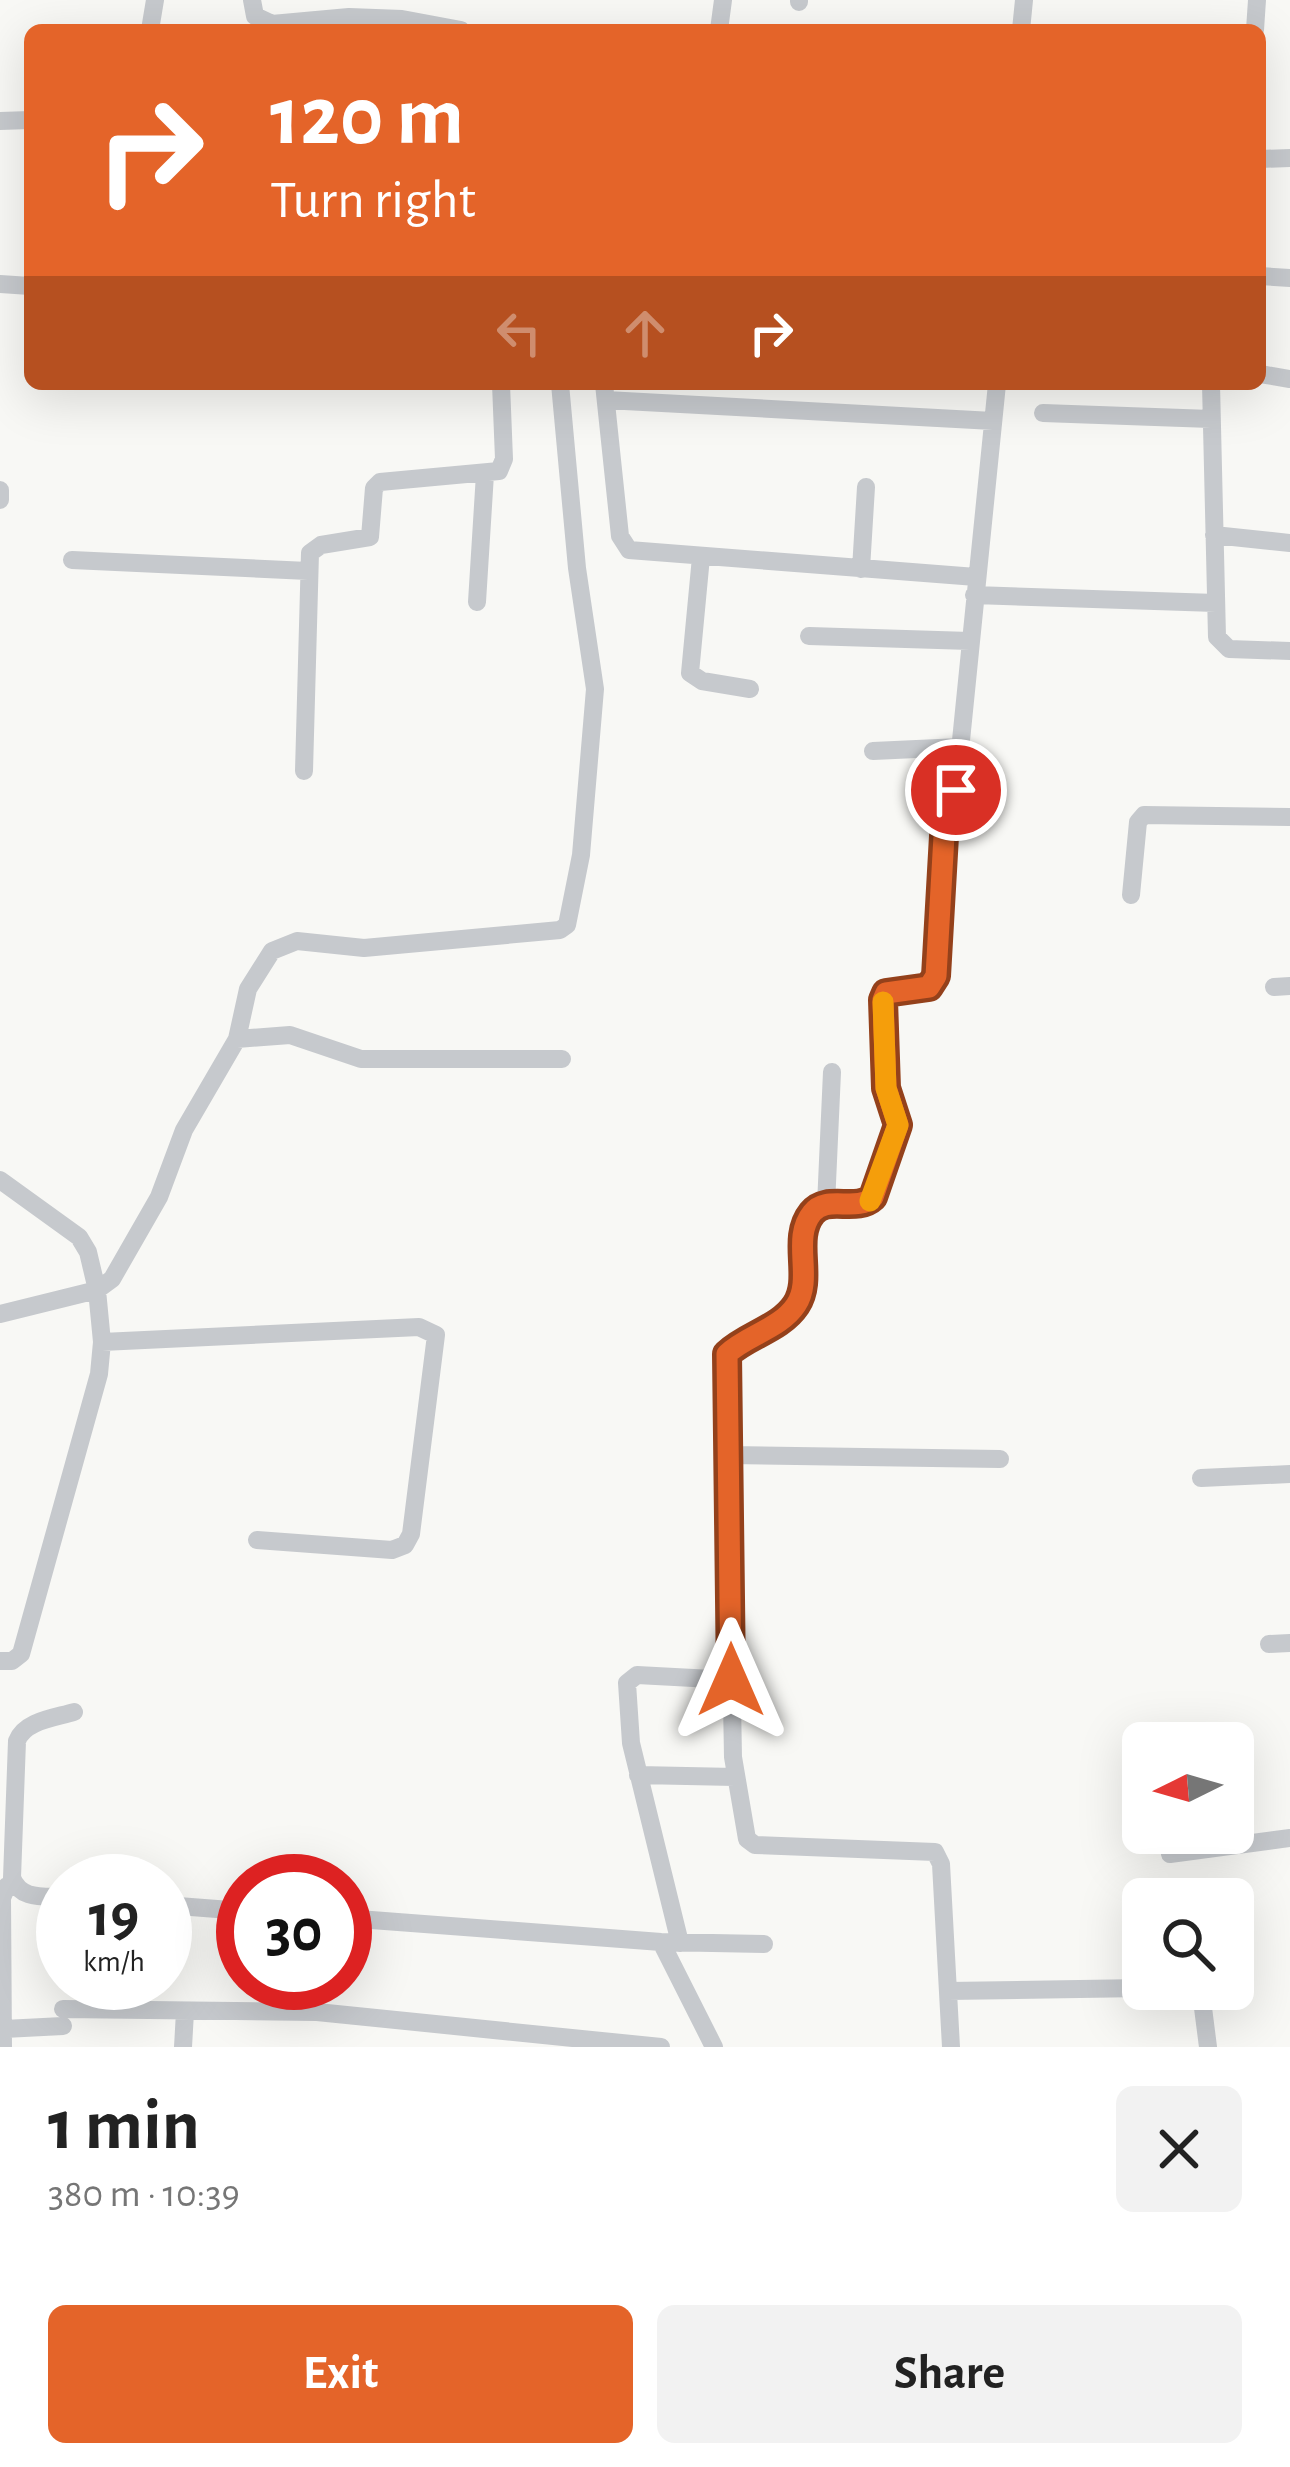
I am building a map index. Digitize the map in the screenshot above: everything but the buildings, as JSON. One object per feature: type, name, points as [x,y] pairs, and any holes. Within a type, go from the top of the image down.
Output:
[{"type":"street","points":[[252,0],[255,16],[272,24],[350,9],[398,24]]},
{"type":"street","points":[[304,771],[308,559],[314,548],[370,537],[374,488],[380,482],[495,473],[503,466],[502,390]]},
{"type":"street","points":[[0,1314],[98,1289],[112,1279],[159,1197],[184,1130],[237,1039],[252,978],[272,951],[285,943],[364,948],[560,930],[567,925],[581,855],[595,689],[561,390]]},
{"type":"street","points":[[951,2047],[941,1864],[935,1852],[750,1843],[735,1777],[727,1354],[794,1309],[803,1284],[806,1224],[813,1211],[826,1204],[868,1203],[897,1133],[886,1088],[883,1000],[886,993],[929,987],[936,976],[944,836],[956,790],[996,390]]},
{"type":"street","points":[[1211,390],[1217,638],[1223,647],[1290,651]]},
{"type":"street","points":[[993,421],[605,392],[624,545],[637,552],[860,569],[975,586],[1216,603]]},
{"type":"street","points":[[1042,412],[1210,419]]},
{"type":"street","points":[[477,602],[485,474]]},
{"type":"street","points":[[860,569],[866,487]]},
{"type":"street","points":[[0,490],[0,500]]},
{"type":"street","points":[[1214,535],[1290,544]]},
{"type":"street","points":[[701,557],[690,673],[702,681],[750,688]]},
{"type":"street","points":[[72,560],[308,571]]},
{"type":"street","points":[[808,636],[970,641]]},
{"type":"street","points":[[873,751],[960,747]]},
{"type":"street","points":[[1131,895],[1138,822],[1144,815],[1290,817]]},
{"type":"street","points":[[237,1039],[290,1035],[361,1059],[562,1059]]},
{"type":"street","points":[[826,1204],[832,1072]]},
{"type":"street","points":[[0,1180],[79,1237],[98,1289],[102,1342],[99,1374],[21,1654],[12,1661],[0,1660]]},
{"type":"street","points":[[102,1342],[419,1328],[436,1334],[411,1534],[405,1545],[392,1550],[257,1540]]},
{"type":"street","points":[[729,1455],[1000,1459]]},
{"type":"street","points":[[1201,1478],[1290,1474]]},
{"type":"street","points":[[1269,1644],[1290,1643]]},
{"type":"street","points":[[714,2047],[670,1942],[628,1723],[628,1678],[731,1680]]},
{"type":"street","points":[[36,1895],[16,1887],[12,1878],[7,1810],[18,1736],[32,1724],[74,1712]]},
{"type":"street","points":[[638,1775],[735,1777]]},
{"type":"street","points":[[1254,1843],[1290,1838]]},
{"type":"street","points":[[7,1886],[2,1898],[3,2038],[63,2018],[317,2012],[661,2047]]},
{"type":"street","points":[[372,1920],[670,1942],[764,1944]]},
{"type":"street","points":[[948,1991],[1122,1988]]},
{"type":"street","points":[[1203,2010],[1208,2047]]},
{"type":"street","points":[[183,2047],[185,2012]]},
{"type":"slow traffic","points":[[870,1201],[898,1125],[886,1088],[883,1002]]},
{"type":"route","points":[[731,1680],[727,1354],[794,1309],[803,1284],[803,1234],[813,1211],[826,1204],[864,1205],[873,1197],[898,1125],[886,1088],[884,995],[929,987],[936,976],[944,836],[956,790]]}]
